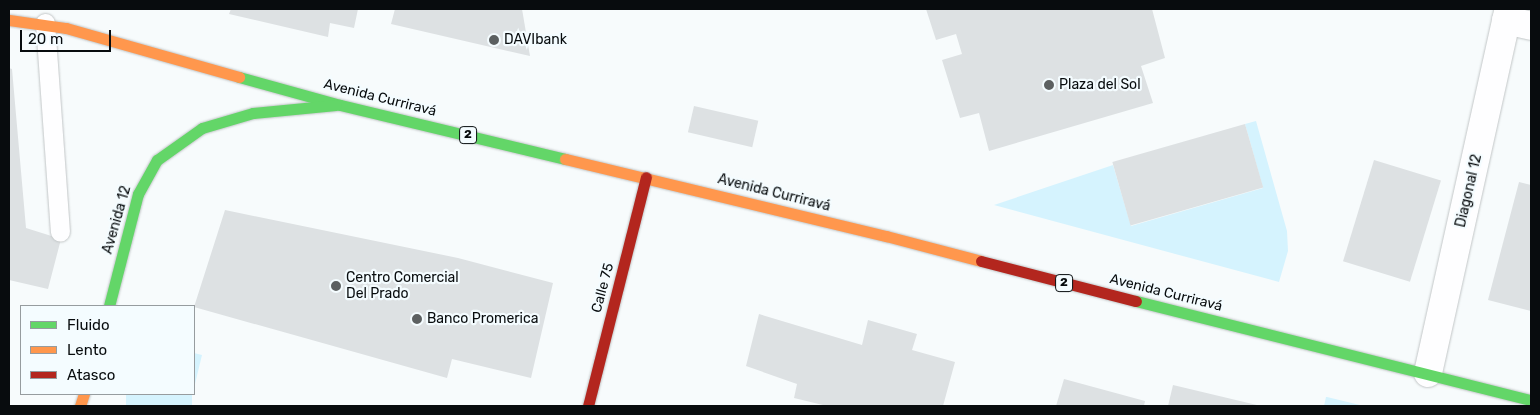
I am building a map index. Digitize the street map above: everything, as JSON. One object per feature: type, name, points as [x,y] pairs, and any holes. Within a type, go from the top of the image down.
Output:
[{"type":"main road","name":"Avenida Curriravá","points":[[9,20],[45,24],[340,105],[886,236],[1043,278],[1531,400]]},
{"type":"main road","name":"Avenida 12","points":[[109,305],[138,194],[157,160],[202,128],[253,113],[340,105]]},
{"type":"main road","name":"Calle 75","points":[[588,406],[646,178]]},
{"type":"street","name":"Diagonal 12","points":[[1428,373],[1516,18]]},
{"type":"lane","points":[[45,24],[60,231]]},
{"type":"shaded area","points":[[1256,121],[1287,231],[1288,251],[1279,282],[994,205],[1113,165],[1131,226],[1263,188],[1245,124]]},
{"type":"shaded area","points":[[195,353],[202,355],[195,384]]},
{"type":"shaded area","points":[[126,395],[192,395],[192,406],[126,406]]},
{"type":"shaded area","points":[[1327,397],[1364,406],[1324,406]]},
{"type":"building","points":[[231,9],[358,9],[354,28],[330,23],[328,37],[229,14]]},
{"type":"building","name":"DAVIbank","points":[[395,9],[522,9],[530,56],[391,24]]},
{"type":"building","name":"Plaza del Sol","points":[[926,9],[1152,9],[1165,58],[1141,66],[1153,103],[989,151],[979,113],[960,118],[942,60],[962,54],[956,34],[936,40]]},
{"type":"building","points":[[9,68],[12,69],[26,228],[61,239],[48,289],[9,280]]},
{"type":"building","points":[[694,106],[758,121],[752,147],[688,132]]},
{"type":"building","points":[[1245,124],[1263,187],[1131,225],[1112,162]]},
{"type":"building","points":[[1374,160],[1441,180],[1410,282],[1343,261]]},
{"type":"building","points":[[1519,182],[1531,185],[1531,311],[1488,300]]},
{"type":"building","name":"Centro Comercial Del Prado","points":[[225,210],[458,258],[553,283],[531,378],[452,359],[447,378],[195,307]]},
{"type":"building","points":[[759,314],[862,345],[868,320],[917,334],[912,350],[955,362],[943,406],[827,406],[794,398],[797,384],[746,366]]},
{"type":"building","points":[[1064,379],[1145,401],[1144,406],[1056,406]]},
{"type":"building","points":[[1173,385],[1261,406],[1168,406]]},
{"type":"traffic: fast","points":[[239,77],[340,105],[565,159]]},
{"type":"traffic: fast","points":[[109,305],[138,194],[157,160],[202,128],[253,113],[336,105]]},
{"type":"traffic: fast","points":[[1136,301],[1531,400]]},
{"type":"traffic: slow","points":[[9,20],[66,28],[239,77]]},
{"type":"traffic: slow","points":[[565,159],[886,236],[981,261]]},
{"type":"traffic: slow","points":[[80,406],[84,395]]},
{"type":"traffic: jam","points":[[588,406],[646,177]]},
{"type":"traffic: jam","points":[[981,261],[1136,301]]},
{"type":"place","name":"DAVIbank","points":[[494,40]]},
{"type":"place","name":"Plaza del Sol","points":[[1049,85]]},
{"type":"place","name":"Centro Comercial Del Prado","points":[[336,286]]},
{"type":"place","name":"Banco Promerica","points":[[417,319]]}]
